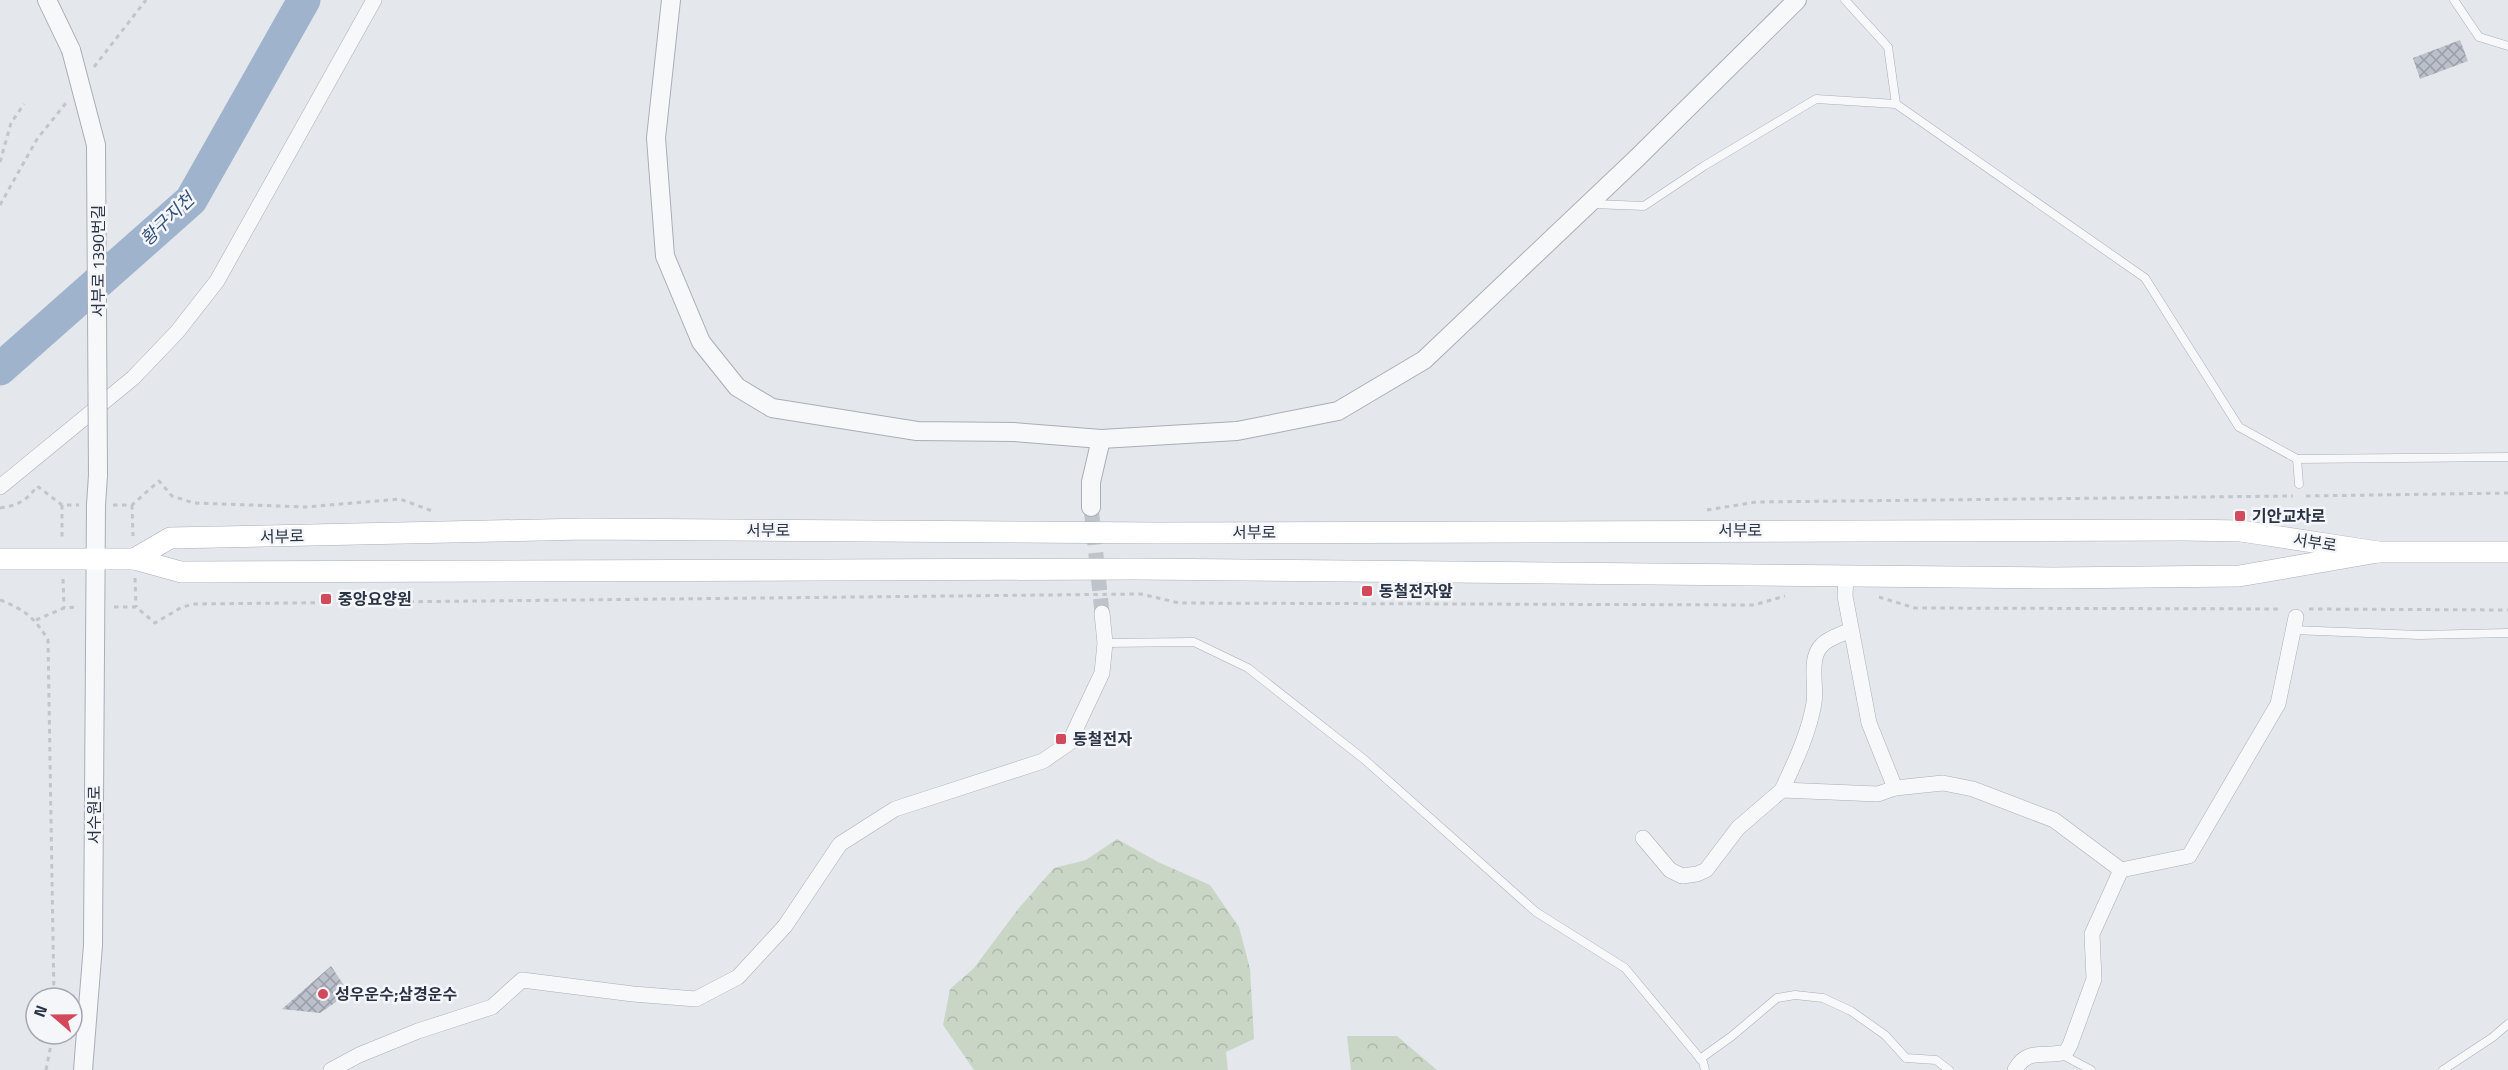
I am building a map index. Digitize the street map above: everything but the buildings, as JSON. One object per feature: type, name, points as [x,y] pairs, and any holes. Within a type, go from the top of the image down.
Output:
[{"type":"main road","name":"서부로","points":[[134,559],[170,538],[585,529],[1156,533],[2184,530],[2241,531],[2378,552],[2508,552]]},
{"type":"main road","name":"서부로","points":[[0,559],[134,559],[181,573],[1136,569],[2054,578],[2239,576],[2378,552]]},
{"type":"street","name":"서부로 1390번길","points":[[47,0],[71,50],[96,145],[98,475],[96,559]]},
{"type":"street","points":[[0,487],[133,378],[177,332],[217,281],[374,0]]},
{"type":"street","points":[[671,0],[656,138],[665,256],[701,342],[737,387],[772,408],[917,431],[1014,432],[1101,439],[1238,430],[1338,411],[1424,360],[1637,158],[1797,0]]},
{"type":"street","points":[[1091,507],[1091,482],[1101,439]]},
{"type":"street","name":"서수원로","points":[[83,1070],[93,945],[96,559]]},
{"type":"street","points":[[1846,576],[1845,596],[1869,723],[1895,788]]},
{"type":"street","points":[[331,1070],[359,1055],[418,1031],[492,1007],[522,980],[633,994],[696,999],[738,978],[785,926],[840,844],[896,809],[1043,761],[1069,743],[1102,673],[1105,643],[1102,613]]},
{"type":"street","points":[[1782,790],[1878,794],[1895,788],[1943,783],[1973,789],[2054,820],[2121,870],[2188,856],[2278,705],[2295,616]]},
{"type":"street","points":[[1643,838],[1670,870],[1682,876],[1706,870],[1738,828],[1782,790],[1800,752],[1814,702],[1814,667],[1817,654],[1822,644],[1851,630]]},
{"type":"street","points":[[2015,1070],[2020,1061],[2030,1056],[2066,1052],[2070,1045],[2094,979],[2092,934],[2121,870]]},
{"type":"lane","points":[[1845,0],[1888,47],[1896,104]]},
{"type":"lane","points":[[2454,0],[2479,37],[2508,46]]},
{"type":"lane","points":[[1586,204],[1644,206],[1704,166],[1816,99],[1896,104],[2145,278],[2239,427],[2297,459],[2508,458]]},
{"type":"lane","points":[[2297,459],[2299,484]]},
{"type":"lane","points":[[2295,616],[2419,634],[2508,633]]},
{"type":"lane","points":[[1105,643],[1194,642],[1248,668],[1365,760],[1536,912],[1625,968],[1700,1059],[1706,1070]]},
{"type":"lane","points":[[1700,1059],[1732,1036],[1777,998],[1795,995],[1823,998],[1851,1011],[1885,1035],[1906,1058],[1936,1060],[1949,1070]]},
{"type":"lane","points":[[2443,1070],[2493,1037],[2508,1024]]},
{"type":"lane","points":[[2060,1053],[2091,1070]]},
{"type":"path","points":[[0,162],[11,123],[24,104]]},
{"type":"path","points":[[132,505],[159,481],[172,496],[194,503],[306,507],[400,499],[442,515]]},
{"type":"path","points":[[0,508],[12,506],[30,497],[37,486],[62,505]]},
{"type":"path","points":[[1701,511],[1756,502],[2508,493]]},
{"type":"path","points":[[136,607],[155,623],[182,607],[195,604],[1141,594],[1179,603],[1754,604],[1787,595]]},
{"type":"path","points":[[1879,597],[1915,608],[2295,616],[2508,610]]},
{"type":"path","points":[[0,600],[15,606],[36,620],[48,640],[54,986]]},
{"type":"path","points":[[36,620],[64,608]]},
{"type":"path","points":[[46,1070],[51,1046]]},
{"type":"green space","points":[[1117,839],[1158,862],[1210,885],[1239,927],[1250,969],[1254,1039],[1226,1052],[1228,1070],[974,1070],[943,1025],[950,989],[974,968],[1019,908],[1054,868],[1086,860]]},
{"type":"green space","points":[[1347,1036],[1397,1036],[1437,1070],[1351,1070]]},
{"type":"waterway","name":"황구지천","points":[[0,369],[191,200],[304,0]]},
{"type":"tunnel","points":[[1091,507],[1102,613]]},
{"type":"place","name":"기안교차로","points":[[2240,516]]},
{"type":"place","name":"동철전자앞","points":[[1367,591]]},
{"type":"place","name":"중앙요양원","points":[[326,599]]},
{"type":"place","name":"동철전자","points":[[1061,739]]},
{"type":"place","name":"성우운수;삼경운수","points":[[323,994]]}]
